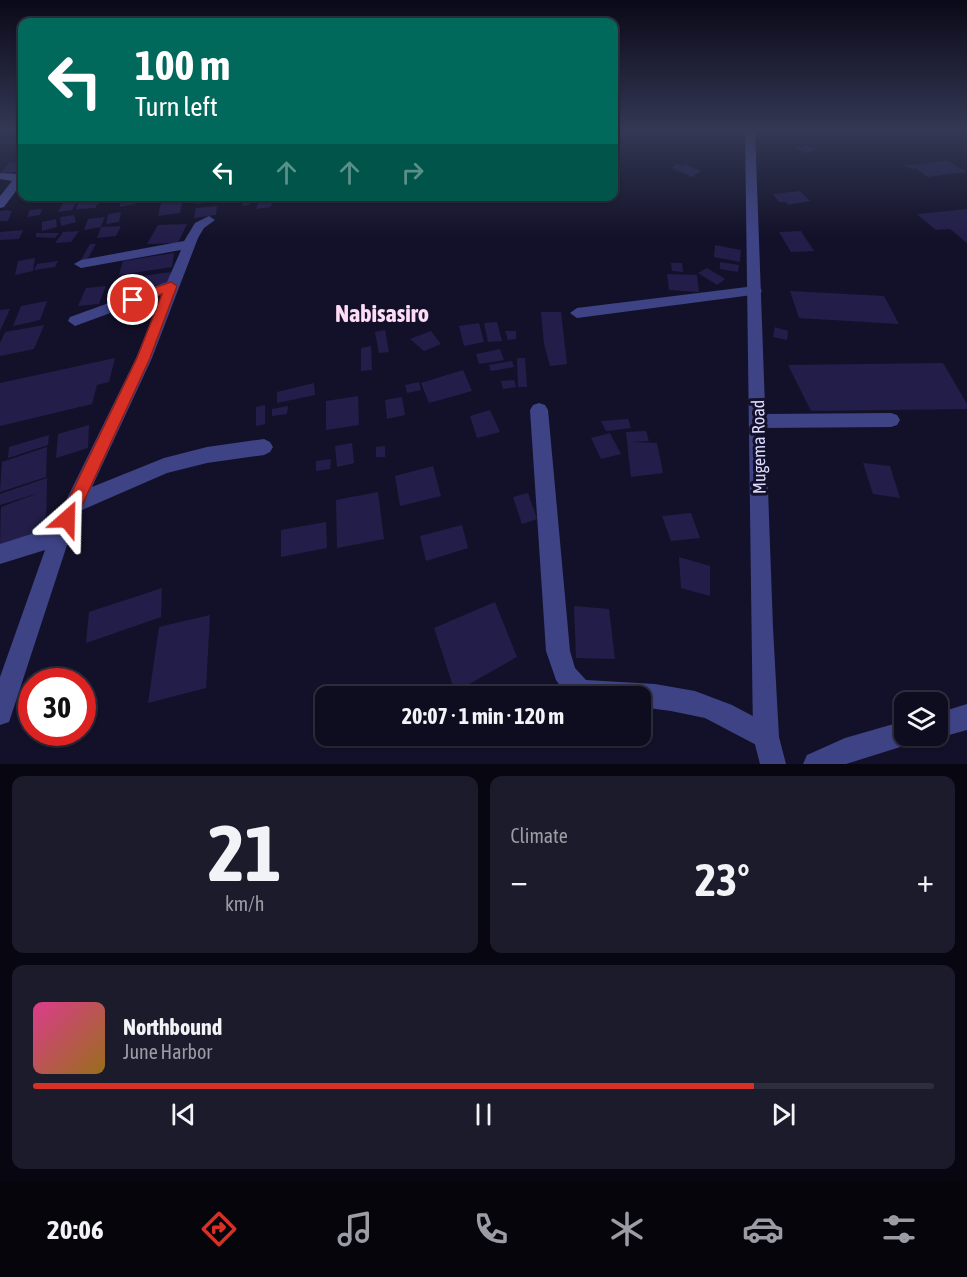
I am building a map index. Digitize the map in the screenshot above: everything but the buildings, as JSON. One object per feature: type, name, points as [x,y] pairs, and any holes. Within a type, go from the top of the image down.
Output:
[{"type":"street","name":"Mugema Road","points":[[751,166],[766,737],[773,764]]},
{"type":"street","points":[[0,176],[17,177],[18,181],[0,204]]},
{"type":"street","points":[[0,713],[60,535],[144,358],[188,245],[199,226],[209,220]]},
{"type":"street","points":[[81,264],[188,245]]},
{"type":"street","points":[[75,321],[171,286]]},
{"type":"street","points":[[577,313],[755,291]]},
{"type":"street","points":[[538,410],[558,651],[562,668],[571,682],[577,688],[590,694],[633,694],[695,703],[728,715],[766,737]]},
{"type":"street","points":[[758,421],[891,420]]},
{"type":"street","points":[[75,504],[164,466],[207,455],[264,447]]},
{"type":"street","points":[[0,554],[60,535]]},
{"type":"street","points":[[948,722],[967,717]]},
{"type":"street","points":[[816,764],[845,751],[894,737]]},
{"type":"district","name":"Nabisasiro","points":[[382,314]]},
{"type":"route","points":[[67,519],[144,358],[171,286],[133,300]]}]
